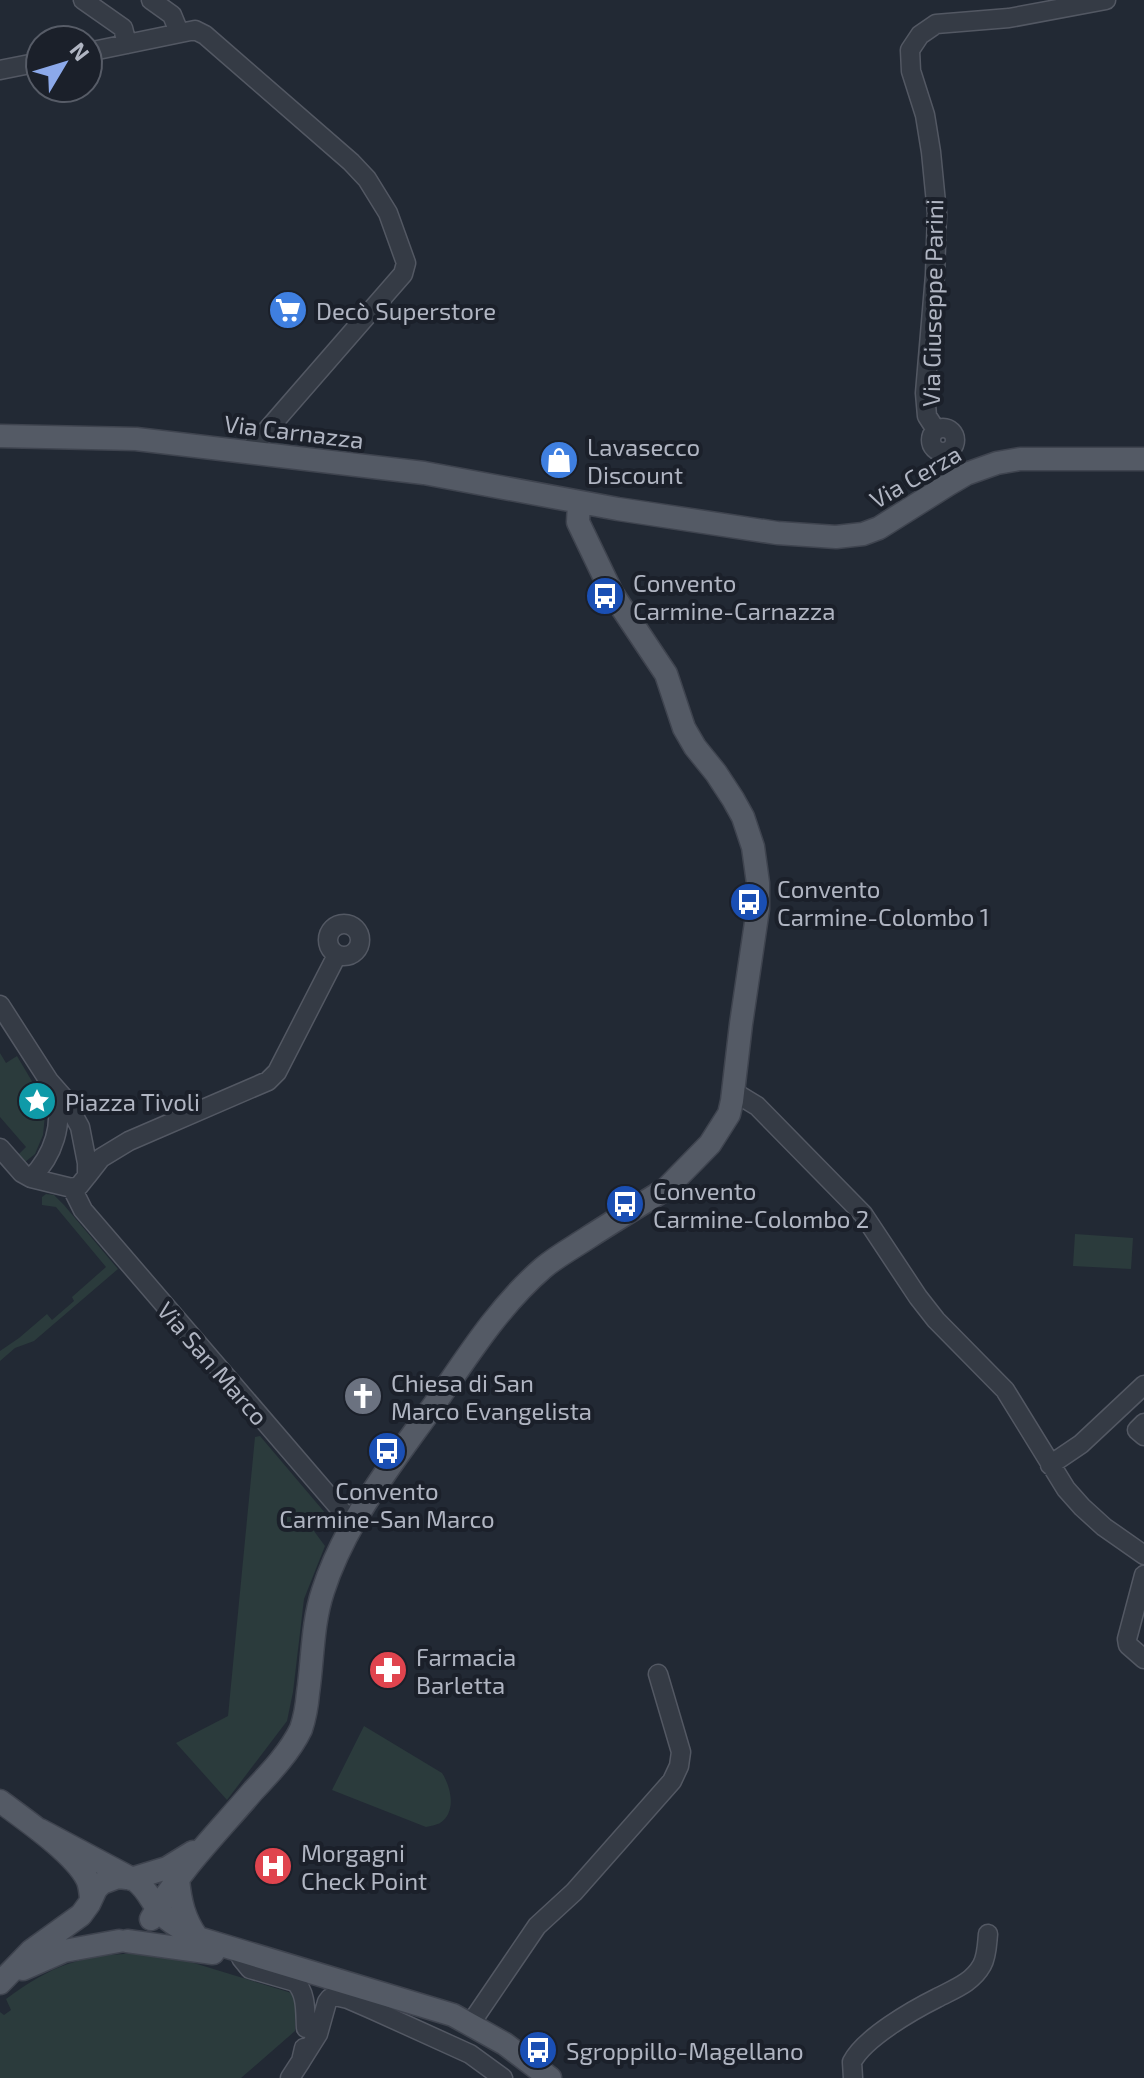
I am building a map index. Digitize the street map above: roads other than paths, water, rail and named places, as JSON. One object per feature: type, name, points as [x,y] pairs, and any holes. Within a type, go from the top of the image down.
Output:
[{"type":"main road","name":"Via Carnazza","points":[[0,436],[136,439],[248,452],[424,473],[618,509]]},
{"type":"main road","name":"Via Cerza","points":[[618,509],[777,533],[836,537],[863,534],[879,528],[966,474],[997,463],[1020,459],[1144,459]]},
{"type":"main road","points":[[4,1980],[64,1951],[123,1941],[142,1933],[154,1910],[178,1879],[269,1773],[300,1729],[306,1712],[315,1623],[323,1591],[353,1522],[471,1352],[514,1298],[545,1267],[680,1177],[710,1144],[729,1114],[758,909],[753,847],[733,799],[684,728],[666,674],[612,593],[578,522],[579,502]]},
{"type":"main road","points":[[0,1801],[40,1830],[86,1876],[90,1886],[90,1917],[103,1936],[241,1958],[269,1959]]},
{"type":"main road","points":[[40,1830],[143,1886],[154,1910],[198,1938],[315,1973],[350,1992],[453,2015],[505,2044],[550,2078]]},
{"type":"main road","points":[[4,1980],[31,1951],[81,1915],[96,1889],[110,1879],[129,1879],[167,1868],[210,1840]]},
{"type":"main road","points":[[178,1879],[183,1911],[198,1938]]},
{"type":"street","points":[[83,0],[123,28],[127,44]]},
{"type":"street","points":[[151,0],[172,15],[179,32]]},
{"type":"street","name":"Via Giuseppe Parini","points":[[936,430],[927,416],[925,393],[937,213],[925,115],[911,71],[910,50],[920,35],[936,24],[1009,18],[1106,0]]},
{"type":"street","points":[[104,49],[179,32],[195,30],[205,35],[367,179],[388,213],[406,263],[403,274],[248,452]]},
{"type":"street","points":[[0,70],[24,65]]},
{"type":"street","points":[[0,1148],[22,1173],[74,1194],[101,1158],[129,1141],[268,1081],[277,1072],[337,955]]},
{"type":"street","points":[[0,1005],[87,1136],[102,1143],[129,1141]]},
{"type":"street","points":[[31,1178],[46,1161],[54,1144],[58,1112],[49,1081]]},
{"type":"street","points":[[734,1092],[757,1106],[863,1214],[936,1320],[1005,1390],[1066,1489],[1104,1527],[1144,1555]]},
{"type":"street","points":[[80,1127],[87,1176]]},
{"type":"street","name":"Via San Marco","points":[[74,1194],[83,1210],[223,1375],[353,1522]]},
{"type":"street","points":[[1050,1465],[1081,1444],[1144,1385]]},
{"type":"street","points":[[1144,1423],[1137,1430],[1144,1436]]},
{"type":"street","points":[[1144,1575],[1127,1639],[1128,1645],[1144,1659]]},
{"type":"street","points":[[471,2023],[537,1926],[574,1892],[672,1781],[681,1752],[658,1674]]},
{"type":"street","points":[[853,2078],[852,2062],[863,2047],[914,2011],[967,1983],[976,1974],[984,1962],[988,1934]]},
{"type":"street","points":[[241,1958],[250,1969],[300,1985],[306,2028]]},
{"type":"street","points":[[301,2061],[315,1973]]},
{"type":"street","points":[[290,2078],[318,2034],[327,2002],[330,1998],[350,1992],[470,2054],[503,2078]]},
{"type":"place","name":"Decò Superstore","points":[[288,310]]},
{"type":"place","name":"Lavasecco Discount","points":[[559,460]]},
{"type":"place","name":"Convento Carmine-Carnazza","points":[[605,596]]},
{"type":"place","name":"Convento Carmine-Colombo 1","points":[[749,902]]},
{"type":"place","name":"Piazza Tivoli","points":[[37,1101]]},
{"type":"place","name":"Convento Carmine-Colombo 2","points":[[625,1204]]},
{"type":"place","name":"Chiesa di San Marco Evangelista","points":[[363,1396]]},
{"type":"place","name":"Convento Carmine-San Marco","points":[[387,1451]]},
{"type":"place","name":"Farmacia Barletta","points":[[388,1670]]},
{"type":"place","name":"Morgagni Check Point","points":[[273,1866]]},
{"type":"place","name":"Sgroppillo-Magellano","points":[[538,2050]]}]
